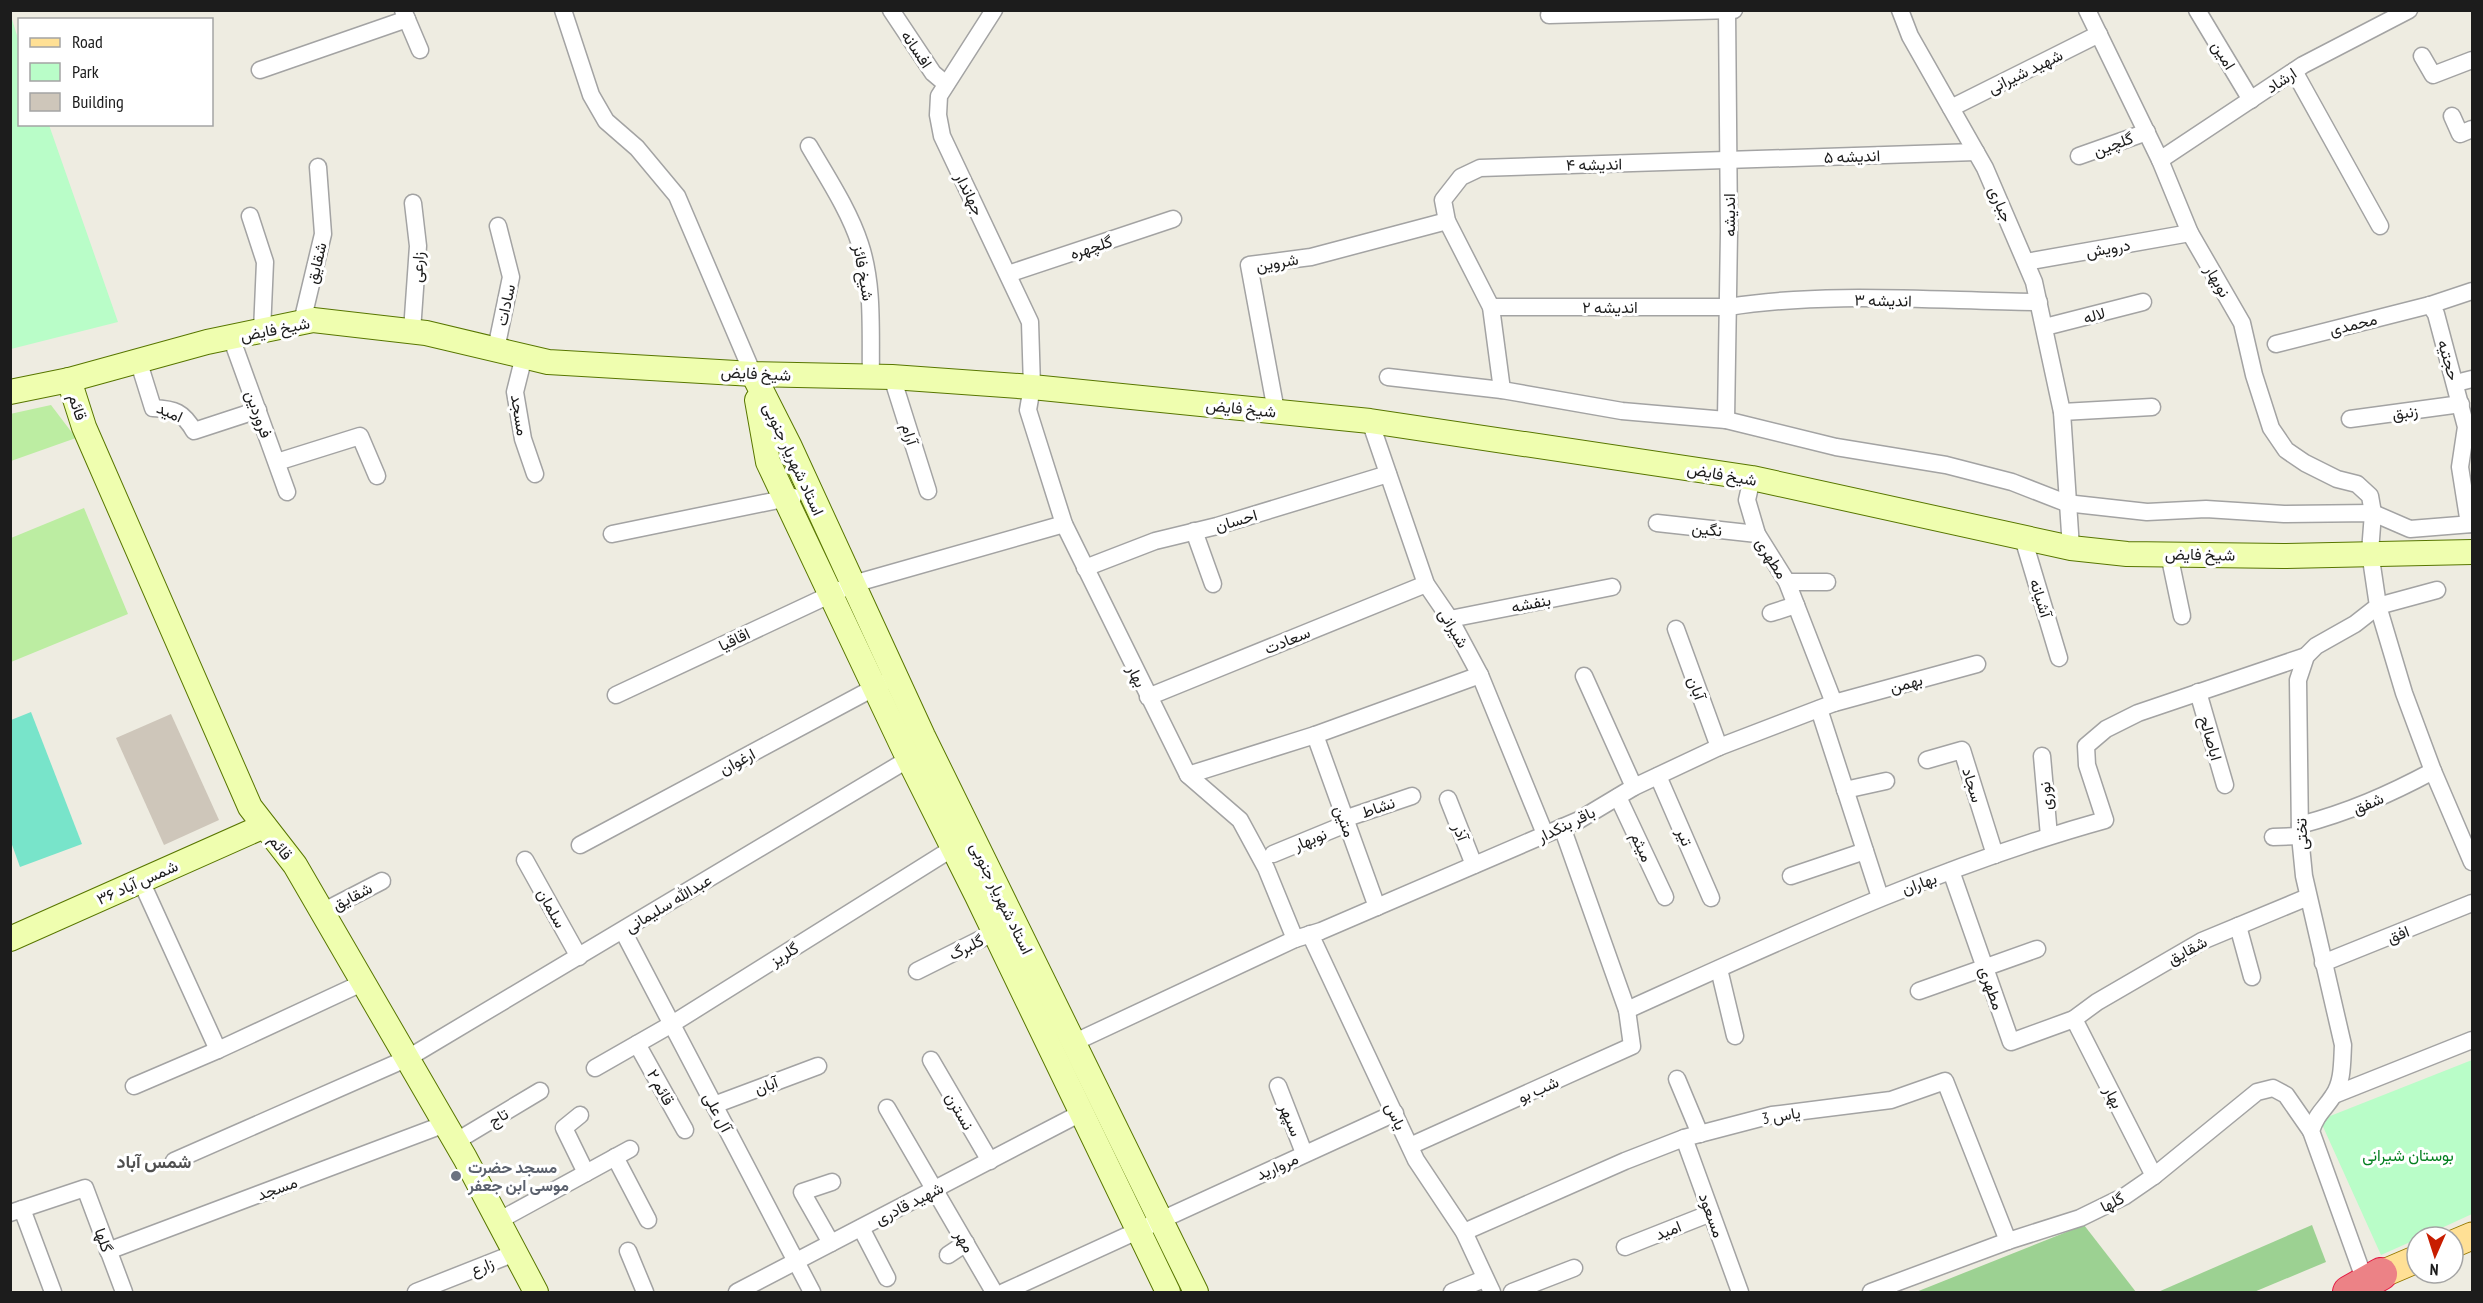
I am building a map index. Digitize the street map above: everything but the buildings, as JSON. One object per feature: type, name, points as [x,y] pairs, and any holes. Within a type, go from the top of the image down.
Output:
[{"type":"main road","points":[[2336,1293],[2365,1283],[2405,1265]]},
{"type":"street","points":[[563,10],[591,95],[606,121],[637,148],[677,196],[753,374]]},
{"type":"street","name":"افسانه","points":[[891,10],[933,73],[946,84]]},
{"type":"street","name":"جهاندار","points":[[994,10],[939,96],[938,115],[942,136],[1029,322],[1032,387]]},
{"type":"street","points":[[1549,15],[1734,10]]},
{"type":"street","name":"جباری","points":[[1900,10],[1910,36],[1976,153],[2026,262],[2039,302],[2062,412],[2066,503],[2071,548]]},
{"type":"street","name":"امین","points":[[2197,10],[2251,100]]},
{"type":"street","name":"ارشاد","points":[[2160,160],[2294,71],[2409,10]]},
{"type":"street","name":"اندیشه","points":[[1726,420],[1729,161],[1727,11]]},
{"type":"street","name":"نوبهار","points":[[2089,11],[2160,160],[2190,233],[2242,323],[2254,375],[2271,428],[2286,450],[2305,463],[2337,478],[2357,484],[2370,496],[2373,513]]},
{"type":"street","points":[[260,70],[405,15],[420,50]]},
{"type":"street","name":"شهید شیرانی","points":[[1951,108],[2099,34]]},
{"type":"street","points":[[2422,56],[2433,75],[2472,60]]},
{"type":"street","points":[[2294,71],[2380,226]]},
{"type":"street","points":[[2452,116],[2460,134],[2472,129]]},
{"type":"street","name":"گلچین","points":[[2079,156],[2147,132]]},
{"type":"street","name":"شیخ فائز","points":[[809,146],[861,244],[882,377]]},
{"type":"street","name":"اندیشه ۵","points":[[1729,161],[1976,153]]},
{"type":"street","name":"اندیشه ۴","points":[[1447,221],[1443,200],[1461,177],[1480,168],[1729,161]]},
{"type":"street","name":"شقایق","points":[[302,322],[323,234],[318,167]]},
{"type":"street","name":"زارعی","points":[[412,331],[418,246],[413,202]]},
{"type":"street","points":[[250,216],[265,262],[262,331]]},
{"type":"street","name":"گلچهره","points":[[1008,274],[1173,219]]},
{"type":"street","points":[[1447,221],[1491,307],[1502,390]]},
{"type":"street","name":"شروین","points":[[1275,411],[1249,266],[1311,257],[1447,221]]},
{"type":"street","name":"سادات","points":[[496,350],[511,277],[498,226]]},
{"type":"street","name":"درویش","points":[[2026,262],[2190,233]]},
{"type":"street","name":"محمدی","points":[[2276,344],[2430,305],[2472,291]]},
{"type":"street","name":"اندیشه ۳","points":[[1728,307],[1763,301],[1834,299],[2039,302]]},
{"type":"street","name":"لاله","points":[[2044,327],[2143,302]]},
{"type":"street","name":"حجتیه","points":[[2430,305],[2436,314],[2456,382],[2466,427],[2460,467],[2471,524]]},
{"type":"street","name":"اندیشه ۲","points":[[1491,307],[1728,307]]},
{"type":"street","name":"شیخ فایض","points":[[10,392],[139,363],[231,337],[313,320],[412,331],[548,362],[753,374],[882,377],[1032,387],[1370,421],[1752,478],[2071,548],[2127,554],[2283,555],[2472,552]]},
{"type":"street","name":"فروردین","points":[[231,337],[287,492]]},
{"type":"street","name":"مسجد","points":[[524,356],[515,392],[523,439],[535,474]]},
{"type":"street","name":"امید","points":[[139,363],[153,408],[171,409],[186,418],[194,431],[258,410]]},
{"type":"street","name":"استاد شهریار جنوبی","points":[[753,374],[811,494],[842,588],[918,753],[1005,930],[1081,1113],[1168,1293]]},
{"type":"street","name":"استاد شهریار جنوبی","points":[[753,374],[768,462],[786,498],[842,588]]},
{"type":"street","name":"آرام","points":[[882,377],[928,491]]},
{"type":"street","points":[[1388,377],[1502,390],[1622,411],[1726,420],[1836,447],[1946,465],[2012,482],[2066,503],[2147,512],[2206,509],[2284,514],[2373,513],[2410,529],[2471,524]]},
{"type":"street","points":[[2456,382],[2472,379]]},
{"type":"street","name":"قائم","points":[[69,380],[84,427],[216,734],[250,807],[295,865],[362,983],[408,1058],[536,1293]]},
{"type":"street","name":"بهار","points":[[1032,387],[1028,410],[1064,524],[1085,568],[1188,775],[1240,820],[1302,937]]},
{"type":"street","name":"زنبق","points":[[2350,419],[2461,404]]},
{"type":"street","points":[[2062,412],[2152,407]]},
{"type":"street","name":"شیرانی","points":[[1370,421],[1426,584],[1450,619],[1480,675],[1518,773],[1545,834]]},
{"type":"street","points":[[277,462],[360,436],[377,476]]},
{"type":"street","name":"احسان","points":[[1085,568],[1155,541],[1388,474]]},
{"type":"street","name":"مطهری","points":[[1752,478],[1747,500],[1757,534],[1787,582],[1796,605],[1827,706],[1845,790],[1880,897]]},
{"type":"street","points":[[612,534],[811,494]]},
{"type":"street","points":[[2373,513],[2370,552],[2378,606],[2404,693],[2433,771],[2472,862]]},
{"type":"street","name":"نگین","points":[[1658,523],[1757,534]]},
{"type":"street","name":"اقاقیا","points":[[616,695],[842,588],[1064,524]]},
{"type":"street","points":[[1194,531],[1213,584]]},
{"type":"street","name":"آشیانه","points":[[2023,538],[2059,658]]},
{"type":"street","points":[[2169,554],[2182,616]]},
{"type":"street","points":[[1787,582],[1827,582]]},
{"type":"street","name":"سعادت","points":[[1148,696],[1426,584]]},
{"type":"street","name":"بنفشه","points":[[1450,619],[1612,586]]},
{"type":"street","points":[[2306,656],[2316,646],[2355,624],[2378,606],[2437,590]]},
{"type":"street","points":[[1771,613],[1796,605]]},
{"type":"street","name":"آبان","points":[[1676,629],[1719,747]]},
{"type":"street","name":"بهاران","points":[[1627,1010],[1880,897],[2049,836],[2105,820],[2087,765],[2086,746],[2106,729],[2138,713],[2306,656]]},
{"type":"street","name":"تختی","points":[[2306,656],[2298,680],[2300,830],[2308,897],[2343,1045],[2342,1071],[2334,1095],[2316,1117],[2311,1131]]},
{"type":"street","name":"بهمن","points":[[1827,706],[1977,664]]},
{"type":"street","points":[[1188,775],[1315,735],[1480,675]]},
{"type":"street","points":[[1584,676],[1634,787]]},
{"type":"street","name":"ارغوان","points":[[580,845],[885,682]]},
{"type":"street","name":"اباصالح","points":[[2198,692],[2225,785]]},
{"type":"street","name":"باقر بنکدار","points":[[1073,1043],[1302,937],[1579,820],[1634,787],[1719,747],[1827,706]]},
{"type":"street","name":"متین","points":[[1315,735],[1377,907]]},
{"type":"street","name":"سجاد","points":[[1927,760],[1962,750],[1995,855]]},
{"type":"street","name":"عبدالله سلیمانی","points":[[174,1161],[408,1058],[918,753]]},
{"type":"street","name":"نوری","points":[[2042,756],[2049,836]]},
{"type":"street","name":"شفق","points":[[2273,837],[2340,815],[2392,793],[2433,771]]},
{"type":"street","name":"تیر","points":[[1658,776],[1711,898]]},
{"type":"street","points":[[1845,790],[1886,782]]},
{"type":"street","name":"نشاط","points":[[1345,821],[1412,796]]},
{"type":"street","name":"میثم","points":[[1618,797],[1665,897]]},
{"type":"street","name":"آذر","points":[[1448,799],[1474,865]]},
{"type":"street","name":"نوبهار","points":[[1273,854],[1345,821]]},
{"type":"street","name":"شمس آباد ۳۶","points":[[10,939],[264,826]]},
{"type":"street","points":[[1562,827],[1627,1010]]},
{"type":"street","name":"گلریز","points":[[595,1068],[672,1024],[962,842]]},
{"type":"street","points":[[1791,876],[1865,851]]},
{"type":"street","name":"سلمان","points":[[525,860],[579,957]]},
{"type":"street","name":"مطهری","points":[[1952,871],[2011,1042],[2074,1018]]},
{"type":"street","points":[[141,881],[218,1050]]},
{"type":"street","name":"شقایق","points":[[322,912],[382,881]]},
{"type":"street","name":"شقایق","points":[[2074,1018],[2193,946],[2308,897]]},
{"type":"street","name":"افق","points":[[2323,963],[2472,903]]},
{"type":"street","points":[[2238,926],[2252,977]]},
{"type":"street","name":"استاد شهریار جنوبی","points":[[1005,930],[1073,1043],[1196,1293]]},
{"type":"street","name":"گلبرگ","points":[[917,971],[1005,930]]},
{"type":"street","name":"آل علی","points":[[623,931],[812,1293]]},
{"type":"street","name":"یاس","points":[[1302,937],[1395,1113],[1416,1160],[1464,1232],[1488,1286]]},
{"type":"street","points":[[1919,991],[2037,949]]},
{"type":"street","points":[[1719,969],[1735,1036]]},
{"type":"street","points":[[134,1086],[362,983]]},
{"type":"street","name":"شب بو","points":[[1410,1146],[1632,1046],[1627,1010]]},
{"type":"street","name":"بهار","points":[[2074,1018],[2154,1176]]},
{"type":"street","name":"تختی","points":[[2334,1095],[2472,1040]]},
{"type":"street","name":"قائم ۲","points":[[637,1044],[685,1130]]},
{"type":"street","name":"نسترن","points":[[931,1060],[990,1161]]},
{"type":"street","name":"آبان","points":[[714,1105],[818,1066]]},
{"type":"street","name":"مسعود","points":[[1677,1079],[1711,1213],[1740,1293]]},
{"type":"street","name":"یاس 3","points":[[1464,1232],[1625,1161],[1692,1136],[1772,1115],[1891,1100],[1945,1081],[2008,1241]]},
{"type":"street","name":"سپهر","points":[[1278,1086],[1304,1153]]},
{"type":"street","name":"گلها","points":[[1871,1293],[2008,1241],[2080,1218],[2125,1196],[2154,1176],[2257,1092],[2273,1088],[2286,1095],[2311,1131]]},
{"type":"street","name":"تاج","points":[[450,1133],[540,1091]]},
{"type":"street","name":"مهر","points":[[887,1108],[994,1293]]},
{"type":"street","name":"شهید قادری","points":[[737,1293],[1081,1113]]},
{"type":"street","name":"مروارید","points":[[1004,1293],[1160,1219],[1395,1113]]},
{"type":"street","points":[[580,1115],[564,1128],[586,1173]]},
{"type":"street","points":[[2311,1131],[2365,1283]]},
{"type":"street","name":"مسجد","points":[[108,1251],[450,1133]]},
{"type":"street","points":[[498,1221],[630,1149]]},
{"type":"street","points":[[615,1157],[648,1220]]},
{"type":"street","points":[[831,1243],[802,1192],[832,1182]]},
{"type":"street","name":"گلها","points":[[16,1211],[85,1188],[124,1293]]},
{"type":"street","points":[[16,1211],[53,1293]]},
{"type":"street","name":"امید","points":[[1625,1247],[1711,1213]]},
{"type":"street","points":[[861,1228],[887,1278]]},
{"type":"street","points":[[948,1255],[966,1243]]},
{"type":"street","points":[[628,1251],[645,1293]]},
{"type":"street","name":"زارع","points":[[416,1293],[515,1252]]},
{"type":"street","points":[[1512,1293],[1574,1268]]},
{"type":"street","points":[[1452,1293],[1488,1286]]},
{"type":"green space","points":[[11,16],[18,39],[18,126],[49,126],[118,322],[11,349]]},
{"type":"green space","points":[[51,405],[76,438],[11,461],[10,414]]},
{"type":"green space","points":[[84,508],[128,614],[11,662],[11,538]]},
{"type":"green space","points":[[31,712],[82,844],[20,867],[11,842],[11,720]]},
{"type":"green space","name":"بوستان شیرانی","points":[[2472,1060],[2472,1214],[2448,1225],[2405,1225],[2405,1244],[2381,1255],[2320,1120]]},
{"type":"green space","points":[[2084,1225],[2136,1292],[1916,1292]]},
{"type":"green space","points":[[2312,1225],[2326,1262],[2254,1292],[2158,1292]]},
{"type":"place","name":"مسجد حضرت موسی ابن جعفر","points":[[456,1176]]},
{"type":"district","name":"شمس آباد","points":[[154,1161]]}]
